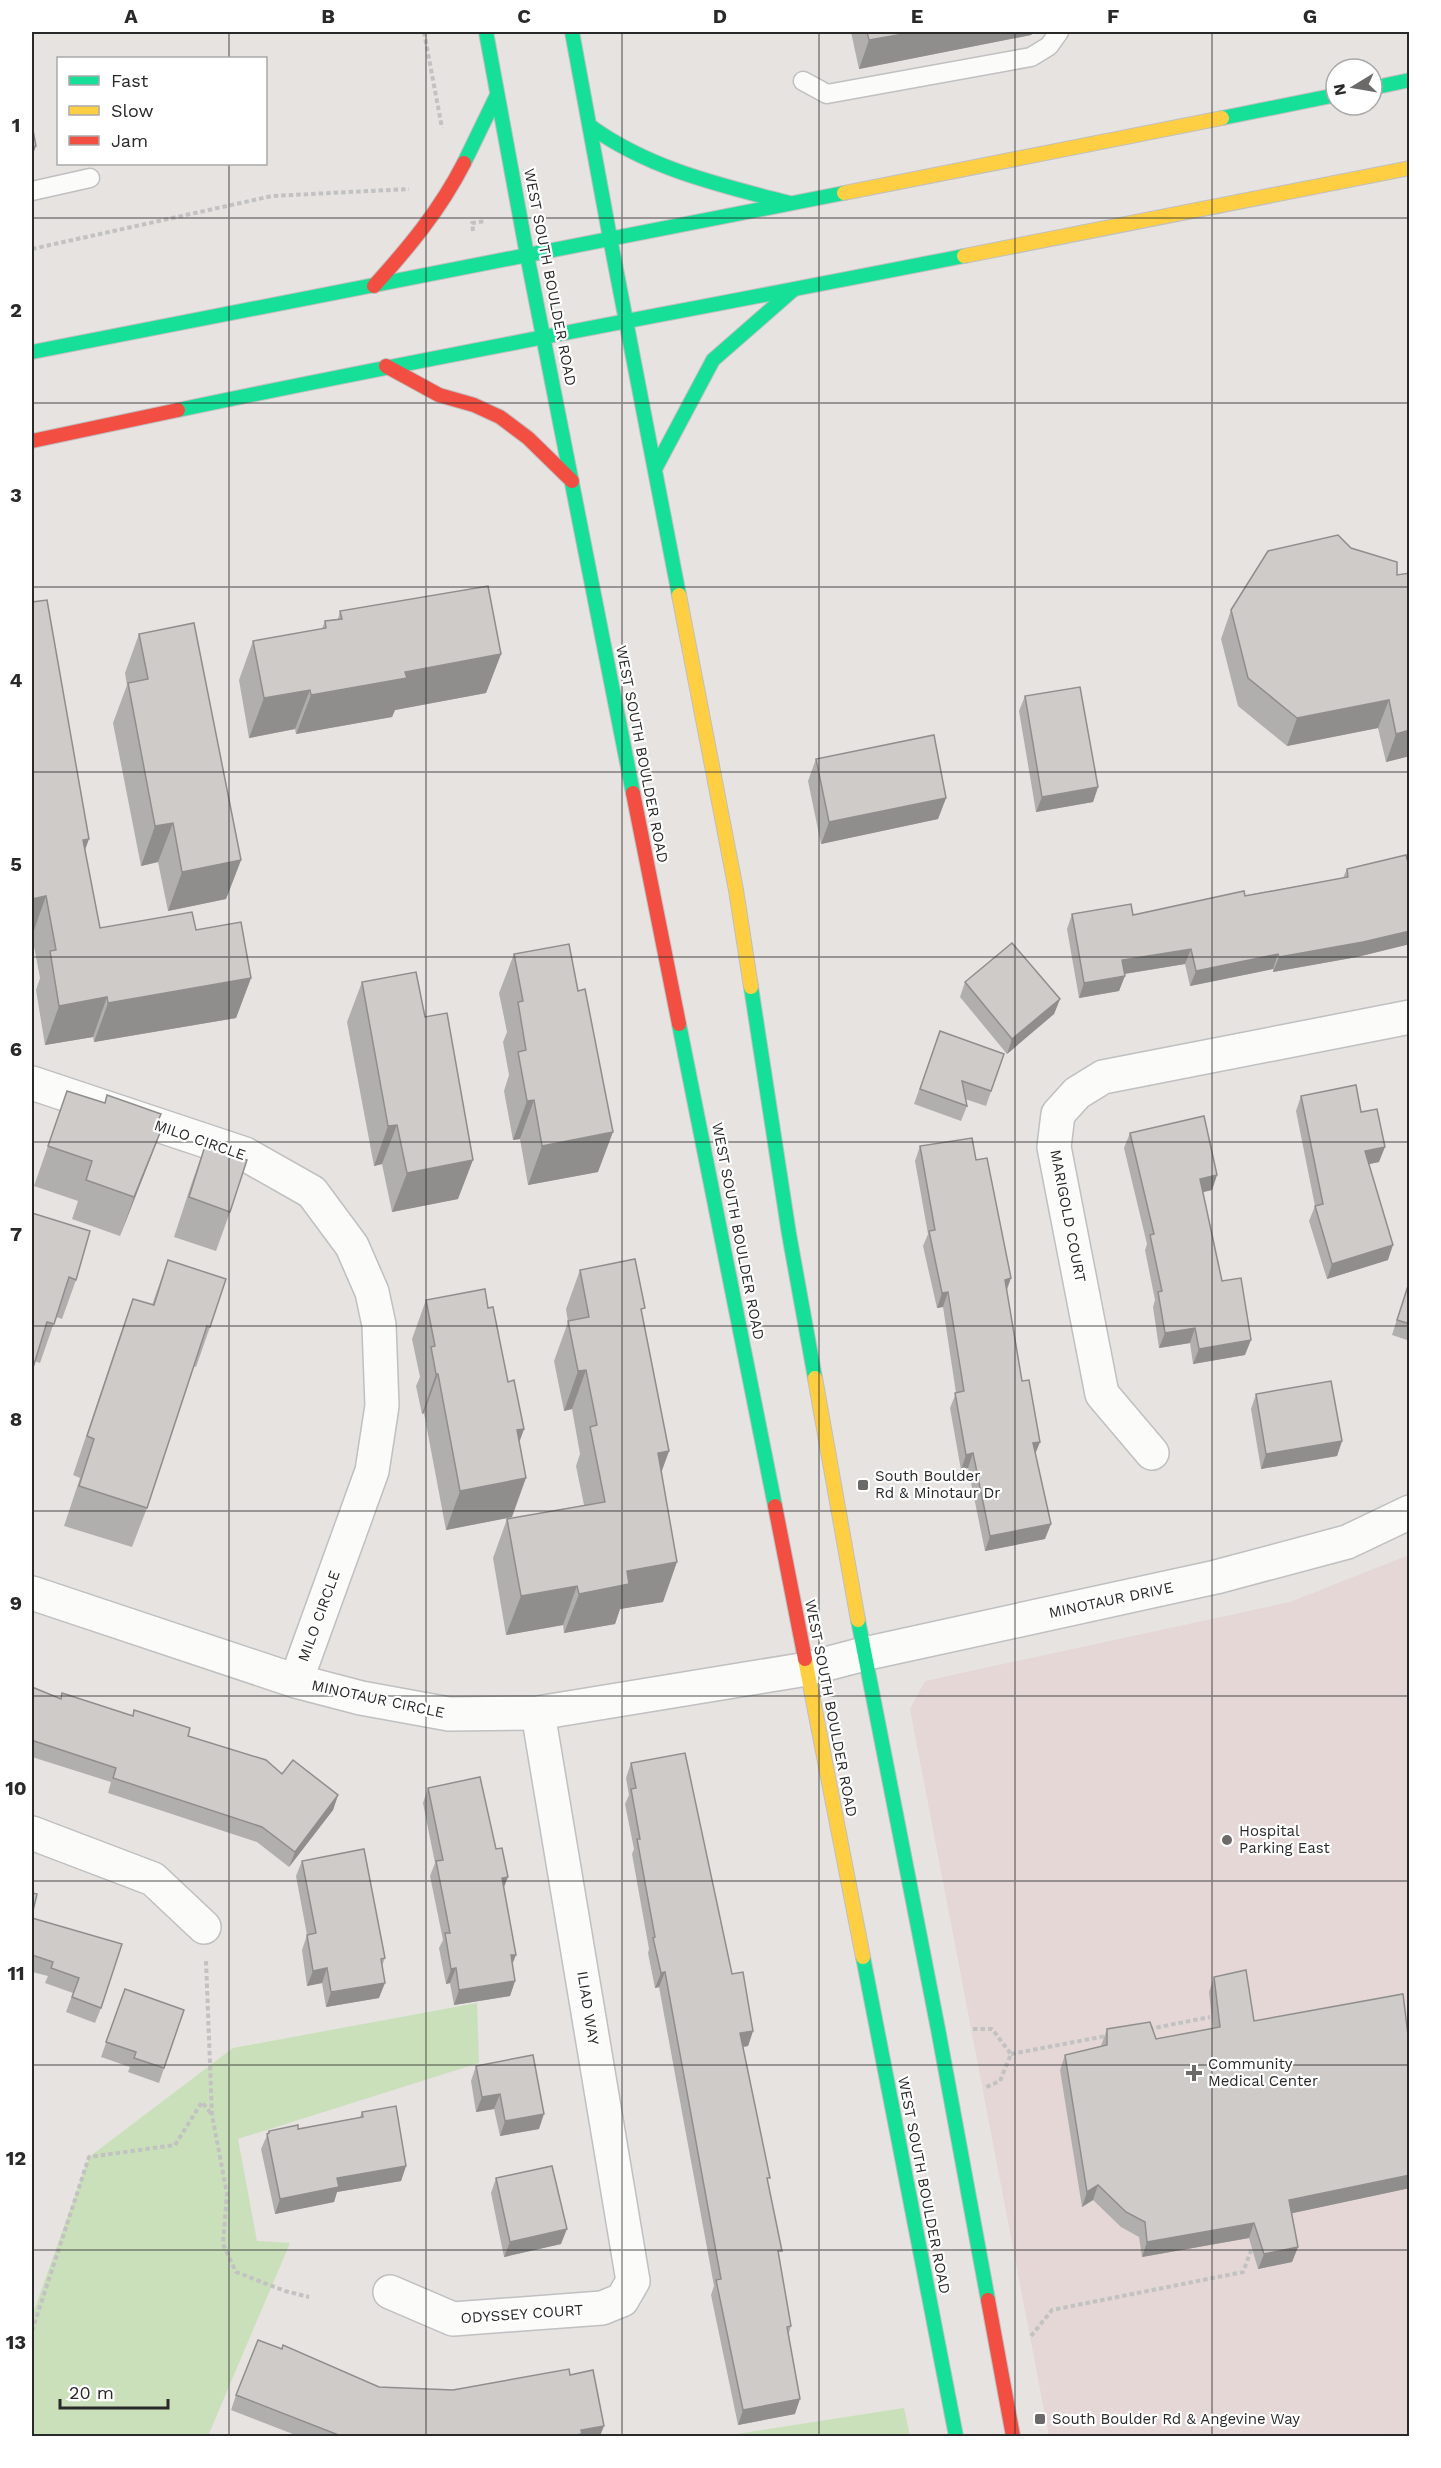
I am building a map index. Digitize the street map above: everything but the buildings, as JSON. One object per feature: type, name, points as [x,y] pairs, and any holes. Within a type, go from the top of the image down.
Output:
[{"type":"main road","name":"WEST SOUTH BOULDER ROAD","points":[[486,32],[527,255],[658,922],[716,1202],[956,2436]]},
{"type":"main road","points":[[572,32],[736,890],[789,1234],[864,1654],[938,2029],[1013,2436]]},
{"type":"main road","points":[[1384,85],[1410,80]]},
{"type":"main road","points":[[374,286],[419,235],[442,202],[469,157],[497,95]]},
{"type":"main road","points":[[32,352],[1324,97]]},
{"type":"main road","points":[[590,126],[624,148],[668,169],[789,203]]},
{"type":"main road","points":[[32,441],[387,366],[793,290],[1410,168]]},
{"type":"main road","points":[[655,469],[713,360],[793,290]]},
{"type":"main road","points":[[387,366],[439,395],[474,405],[500,417],[528,438],[572,481]]},
{"type":"street","name":"MARIGOLD COURT","points":[[1152,1453],[1102,1394],[1054,1147],[1058,1114],[1077,1093],[1103,1077],[1410,1017]]},
{"type":"street","name":"MILO CIRCLE","points":[[32,1083],[244,1154],[312,1192],[352,1246],[372,1292],[379,1326],[382,1406],[372,1470],[296,1681]]},
{"type":"street","name":"MINOTAUR DRIVE","points":[[807,1669],[864,1654],[1216,1577],[1347,1542],[1410,1512]]},
{"type":"street","name":"MINOTAUR CIRCLE","points":[[32,1593],[296,1681],[361,1698],[449,1714],[538,1713],[807,1669]]},
{"type":"street","name":"ILIAD WAY","points":[[538,1713],[633,2281],[622,2300]]},
{"type":"street","points":[[32,1833],[153,1879],[204,1927]]},
{"type":"street","name":"ODYSSEY COURT","points":[[390,2292],[453,2319],[602,2308],[622,2300]]},
{"type":"lane","points":[[803,81],[827,94],[1031,57],[1049,46],[1059,32]]},
{"type":"lane","points":[[32,191],[90,178]]},
{"type":"path","points":[[424,32],[443,135]]},
{"type":"path","points":[[32,249],[272,196],[410,189]]},
{"type":"path","points":[[204,1927],[212,2115],[227,2194],[223,2244],[236,2272],[285,2291],[309,2296]]},
{"type":"path","points":[[1140,2030],[1210,2017]]},
{"type":"path","points":[[965,2029],[992,2029],[1011,2054]]},
{"type":"path","points":[[1011,2054],[1116,2035]]},
{"type":"path","points":[[977,2091],[1000,2081],[1011,2054]]},
{"type":"path","points":[[32,2331],[89,2157],[175,2145],[202,2102],[212,2115]]},
{"type":"path","points":[[1025,2344],[1052,2310],[1243,2272],[1252,2248]]},
{"type":"shaded area","name":"Community Medical Center","points":[[1409,1555],[1409,2436],[1049,2436],[910,1709],[925,1681],[1290,1602]]},
{"type":"green space","points":[[477,2003],[479,2063],[238,2139],[257,2241],[290,2243],[208,2436],[32,2436],[32,2316],[89,2157],[233,2048]]},
{"type":"green space","points":[[904,2408],[910,2436],[723,2436]]},
{"type":"traffic: fast","points":[[486,32],[527,255]]},
{"type":"traffic: fast","points":[[572,32],[610,238]]},
{"type":"traffic: fast","points":[[1384,85],[1410,80]]},
{"type":"traffic: fast","points":[[464,163],[497,95]]},
{"type":"traffic: fast","points":[[1222,118],[1324,97]]},
{"type":"traffic: fast","points":[[590,126],[636,154],[661,165],[711,182],[789,203]]},
{"type":"traffic: fast","points":[[32,352],[844,193]]},
{"type":"traffic: fast","points":[[610,238],[679,595]]},
{"type":"traffic: fast","points":[[527,255],[633,793]]},
{"type":"traffic: fast","points":[[178,410],[964,256]]},
{"type":"traffic: fast","points":[[655,469],[713,360],[793,290]]},
{"type":"traffic: fast","points":[[751,987],[789,1234],[815,1378]]},
{"type":"traffic: fast","points":[[679,1024],[775,1506]]},
{"type":"traffic: fast","points":[[858,1620],[988,2300]]},
{"type":"traffic: fast","points":[[863,1957],[956,2436]]},
{"type":"traffic: slow","points":[[844,193],[1222,118]]},
{"type":"traffic: slow","points":[[964,256],[1410,168]]},
{"type":"traffic: slow","points":[[679,595],[736,890],[751,987]]},
{"type":"traffic: slow","points":[[815,1378],[858,1620]]},
{"type":"traffic: slow","points":[[805,1659],[863,1957]]},
{"type":"traffic: jam","points":[[374,286],[423,228],[445,197],[464,163]]},
{"type":"traffic: jam","points":[[386,366],[439,395],[474,405],[500,417],[528,438],[572,481]]},
{"type":"traffic: jam","points":[[32,441],[178,410]]},
{"type":"traffic: jam","points":[[633,793],[679,1024]]},
{"type":"traffic: jam","points":[[775,1506],[805,1659]]},
{"type":"traffic: jam","points":[[988,2300],[1013,2436]]},
{"type":"place","name":"South Boulder Rd & Minotaur Dr","points":[[863,1485]]},
{"type":"place","name":"Hospital Parking East","points":[[1227,1840]]},
{"type":"place","name":"Community Medical Center","points":[[1194,2073]]},
{"type":"place","name":"South Boulder Rd & Angevine Way","points":[[1040,2419]]}]
